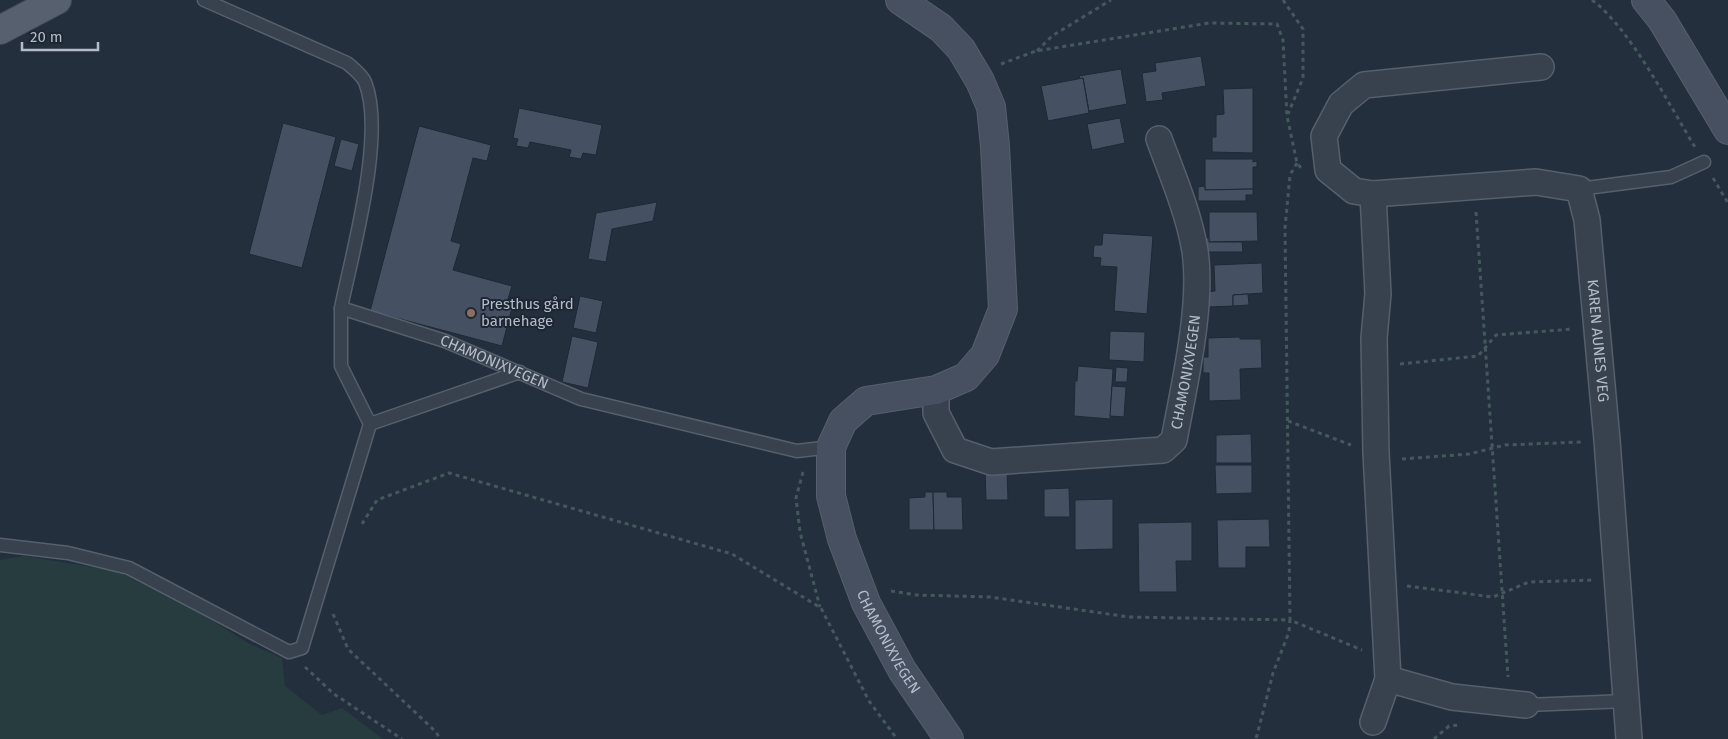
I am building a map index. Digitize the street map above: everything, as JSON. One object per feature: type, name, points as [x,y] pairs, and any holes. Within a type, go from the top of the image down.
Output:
[{"type":"main road","points":[[0,30],[57,0]]},
{"type":"street","name":"CHAMONIXVEGEN","points":[[900,0],[941,28],[961,49],[980,82],[991,108],[995,146],[1003,309],[985,355],[966,377],[936,390],[866,401],[843,421],[820,449],[842,539],[866,603],[902,670],[948,739]]},
{"type":"street","points":[[1646,0],[1662,20],[1728,130]]},
{"type":"street","points":[[1542,67],[1364,85],[1341,104],[1324,136],[1328,170],[1354,191],[1373,194],[1536,182],[1580,189]]},
{"type":"street","name":"CHAMONIXVEGEN","points":[[936,390],[936,413],[955,450],[991,462],[1163,450],[1174,440],[1196,299],[1195,251],[1177,186],[1159,139]]},
{"type":"street","name":"KAREN AUNES VEG","points":[[1580,189],[1587,220],[1607,440],[1630,739]]},
{"type":"street","points":[[1373,194],[1378,294],[1374,338],[1376,453],[1388,679],[1373,722]]},
{"type":"street","points":[[1388,679],[1452,697],[1518,704]]},
{"type":"lane","points":[[0,545],[68,553],[129,568],[289,652],[302,648],[370,424],[341,366],[341,308],[368,174],[371,123],[370,102],[364,81],[348,62],[204,0]]},
{"type":"lane","points":[[1580,189],[1671,177],[1704,162]]},
{"type":"lane","name":"CHAMONIXVEGEN","points":[[341,308],[445,341],[581,400],[796,451],[820,449]]},
{"type":"lane","points":[[370,424],[520,372]]},
{"type":"lane","points":[[1518,704],[1627,701]]},
{"type":"path","points":[[1036,51],[1052,36],[1110,0]]},
{"type":"path","points":[[1283,0],[1302,29],[1303,78],[1287,116]]},
{"type":"path","points":[[1592,0],[1612,20],[1630,43],[1728,203]]},
{"type":"path","points":[[1000,64],[1036,51],[1209,23],[1277,24],[1283,40],[1287,116],[1297,163],[1303,170]]},
{"type":"path","points":[[1256,739],[1273,673],[1289,632],[1290,620],[1285,228],[1290,175],[1297,163]]},
{"type":"path","points":[[1476,211],[1484,349],[1494,448],[1503,593],[1518,704]]},
{"type":"path","points":[[1375,366],[1478,356],[1496,335],[1574,329]]},
{"type":"path","points":[[1288,421],[1398,460],[1469,454],[1505,445],[1607,440]]},
{"type":"path","points":[[820,449],[796,498],[800,532],[821,608],[869,701],[896,739]]},
{"type":"path","points":[[357,532],[377,500],[449,473],[732,554],[821,608]]},
{"type":"path","points":[[1384,583],[1493,597],[1529,582],[1593,580]]},
{"type":"path","points":[[322,587],[348,649],[436,732],[440,739]]},
{"type":"path","points":[[866,603],[882,592],[894,591],[917,596],[990,597],[1129,617],[1290,620],[1370,653],[1388,679]]},
{"type":"path","points":[[289,652],[334,694],[402,739]]},
{"type":"green space","points":[[24,556],[117,571],[203,615],[248,643],[282,658],[285,686],[322,715],[342,708],[383,739],[0,739],[0,560]]},
{"type":"building","points":[[1201,56],[1206,86],[1162,93],[1163,100],[1146,102],[1142,73],[1156,71],[1155,63]]},
{"type":"building","points":[[1121,69],[1127,104],[1089,111],[1083,78],[1080,79],[1079,76]]},
{"type":"building","points":[[1083,78],[1089,113],[1048,121],[1041,86]]},
{"type":"building","points":[[1253,88],[1253,153],[1212,152],[1212,137],[1216,137],[1216,115],[1224,114],[1223,89]]},
{"type":"building","points":[[519,108],[602,125],[596,155],[583,153],[581,159],[569,157],[571,150],[530,142],[528,148],[516,146],[518,139],[513,138]]},
{"type":"building","points":[[1120,118],[1125,143],[1092,150],[1087,124]]},
{"type":"building","points":[[283,123],[336,137],[302,268],[249,254]]},
{"type":"building","points":[[419,126],[491,145],[487,161],[473,158],[451,241],[461,244],[453,270],[512,286],[508,299],[514,300],[502,346],[370,311]]},
{"type":"building","points":[[341,139],[359,144],[352,171],[334,166]]},
{"type":"building","points":[[1205,159],[1253,159],[1253,162],[1257,161],[1257,167],[1253,167],[1253,189],[1205,190]]},
{"type":"building","points":[[1205,186],[1205,190],[1253,189],[1253,195],[1246,195],[1246,201],[1198,201],[1198,187]]},
{"type":"building","points":[[657,202],[653,221],[612,229],[606,262],[588,259],[596,213]]},
{"type":"building","points":[[1209,212],[1257,212],[1258,241],[1209,242]]},
{"type":"building","points":[[1103,233],[1153,236],[1147,314],[1114,311],[1117,267],[1100,266],[1101,258],[1093,257],[1094,245],[1102,245]]},
{"type":"building","points":[[1203,238],[1209,238],[1209,242],[1242,242],[1243,252],[1203,252]]},
{"type":"building","points":[[1262,263],[1263,293],[1233,295],[1233,306],[1208,307],[1208,292],[1215,291],[1214,265]]},
{"type":"building","points":[[1248,294],[1249,305],[1233,306],[1233,295]]},
{"type":"building","points":[[580,296],[603,301],[596,333],[573,328]]},
{"type":"building","points":[[1110,331],[1145,332],[1144,362],[1109,360]]},
{"type":"building","points":[[572,336],[598,342],[588,388],[562,382]]},
{"type":"building","points":[[1240,337],[1240,339],[1261,339],[1262,368],[1240,369],[1241,400],[1209,401],[1209,373],[1203,373],[1203,357],[1208,357],[1208,338]]},
{"type":"building","points":[[1078,366],[1113,369],[1110,419],[1074,416],[1075,381],[1077,381]]},
{"type":"building","points":[[1116,367],[1128,368],[1127,382],[1115,382]]},
{"type":"building","points":[[1112,386],[1126,387],[1124,417],[1110,416]]},
{"type":"building","points":[[1251,434],[1252,463],[1216,463],[1216,435]]},
{"type":"building","points":[[1215,465],[1252,465],[1252,493],[1216,494]]},
{"type":"building","points":[[985,469],[1007,469],[1008,500],[986,500]]},
{"type":"building","points":[[1069,488],[1070,517],[1044,517],[1044,489]]},
{"type":"building","points":[[925,492],[933,492],[934,530],[909,530],[909,498],[925,497]]},
{"type":"building","points":[[933,492],[947,492],[947,497],[962,497],[963,530],[934,530]]},
{"type":"building","points":[[1113,499],[1113,549],[1075,550],[1075,500]]},
{"type":"building","points":[[1269,519],[1270,547],[1246,547],[1246,568],[1218,568],[1217,520]]},
{"type":"building","points":[[1192,522],[1192,561],[1176,561],[1177,592],[1139,592],[1138,523]]},
{"type":"place","name":"Presthus gård barnehage","points":[[471,313]]}]
